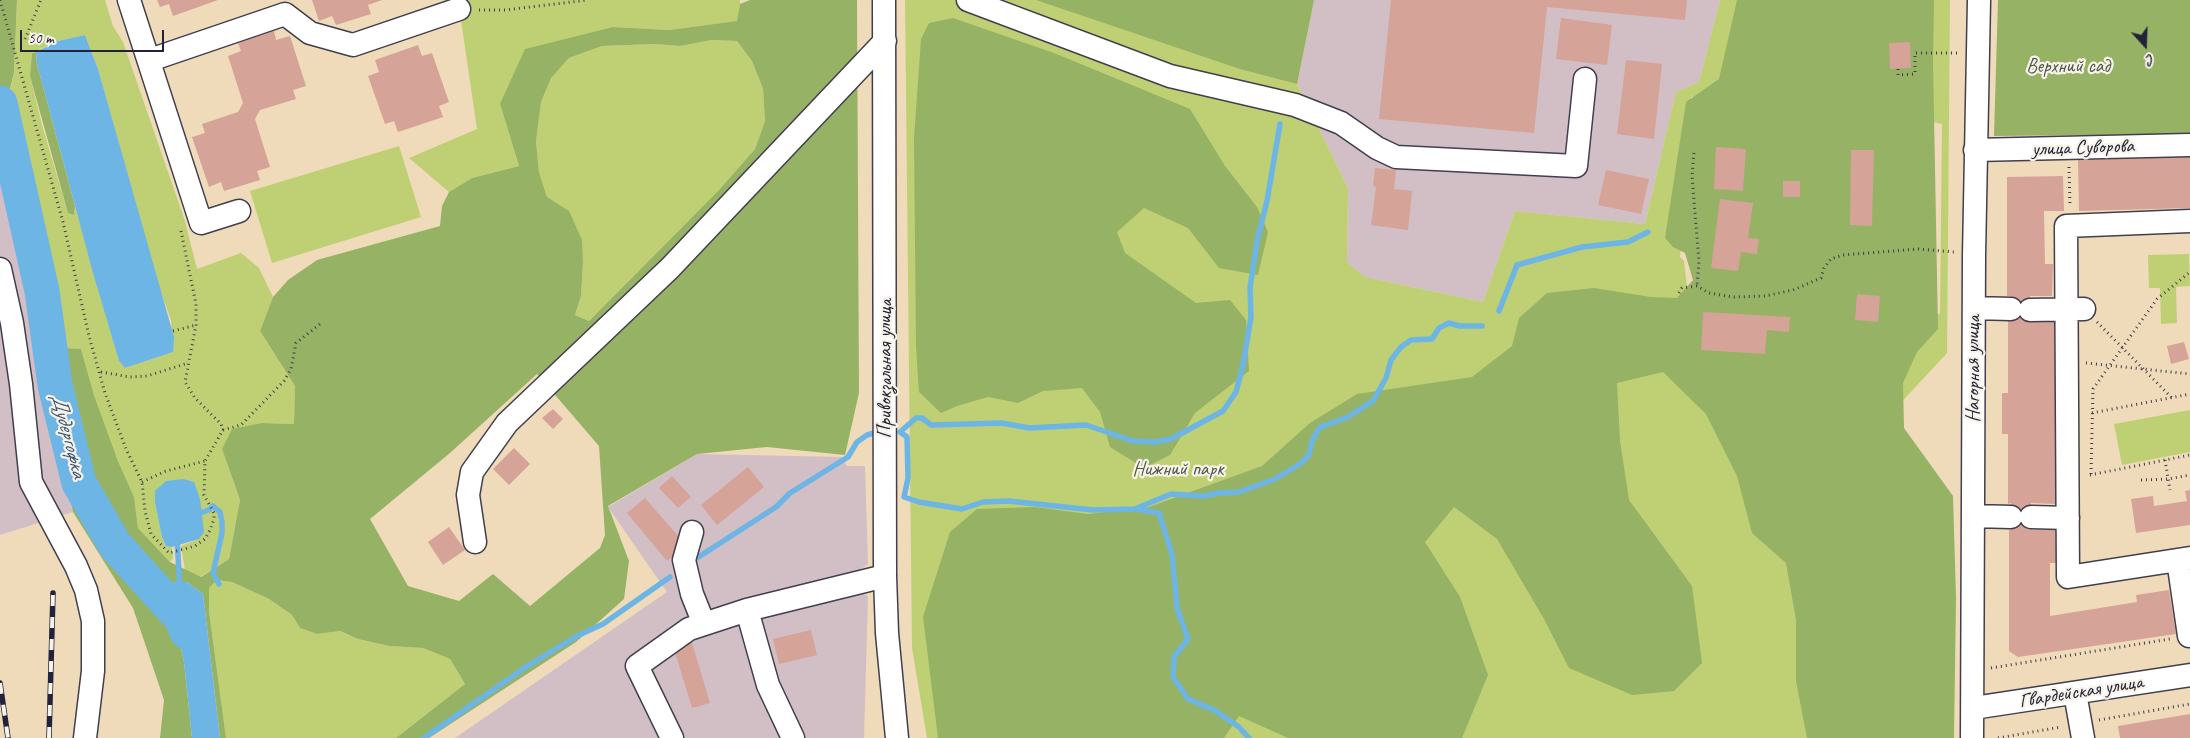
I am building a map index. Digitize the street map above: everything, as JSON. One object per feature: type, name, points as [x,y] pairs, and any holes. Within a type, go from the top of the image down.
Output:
[{"type":"street","points":[[130,0],[201,223],[239,211]]},
{"type":"street","name":"Привокзальная улица","points":[[884,0],[885,576],[887,633],[897,738]]},
{"type":"street","points":[[968,0],[1170,76],[1295,105],[1341,123],[1377,148],[1396,157],[1576,166],[1585,79]]},
{"type":"street","name":"Нагорная улица","points":[[1972,738],[1975,150],[1979,0]]},
{"type":"street","points":[[150,60],[285,14],[310,33],[353,45],[459,9]]},
{"type":"street","points":[[475,542],[468,495],[472,472],[507,423],[670,268],[884,41]]},
{"type":"street","name":"улица Суворова","points":[[1975,150],[2190,144]]},
{"type":"street","points":[[2189,636],[2184,559],[2068,577],[2068,518],[2076,310],[2066,226],[2190,221]]},
{"type":"street","points":[[0,269],[12,323],[20,375],[32,482],[76,566],[86,590],[93,621],[93,670],[85,738]]},
{"type":"street","points":[[1974,308],[2076,310]]},
{"type":"street","points":[[1973,516],[2068,518]]},
{"type":"street","points":[[692,532],[684,560],[692,594],[704,624]]},
{"type":"street","points":[[672,738],[637,666],[689,629],[747,610],[885,576]]},
{"type":"street","points":[[747,610],[768,685],[793,738]]},
{"type":"street","name":"Гвардейская улица","points":[[1973,708],[2190,675]]},
{"type":"street","points":[[2075,694],[2083,738]]},
{"type":"path","points":[[0,0],[64,222],[89,336],[112,413],[142,482],[144,511],[151,534],[169,553],[186,550],[195,546],[205,538],[214,519],[214,514],[204,495],[205,461],[223,430],[241,426],[284,381],[291,369],[296,343],[320,324]]},
{"type":"path","points":[[25,39],[41,0]]},
{"type":"path","points":[[459,9],[504,10],[588,0]]},
{"type":"path","points":[[1898,69],[1898,75],[1915,74],[1915,53],[1950,53]]},
{"type":"path","points":[[1694,153],[1692,176],[1699,262],[1697,286]]},
{"type":"path","points":[[2068,158],[2070,226]]},
{"type":"path","points":[[180,225],[196,304],[196,325],[185,382],[195,398],[221,424],[223,430]]},
{"type":"path","points":[[1679,293],[1682,288],[1697,286],[1709,294],[1733,297],[1765,296],[1793,290],[1821,278],[1824,268],[1831,259],[1843,255],[1918,249],[1974,256]]},
{"type":"path","points":[[2091,474],[2093,389],[2157,299],[2190,272]]},
{"type":"path","points":[[2076,310],[2122,348],[2172,398]]},
{"type":"path","points":[[173,332],[196,325]]},
{"type":"path","points":[[101,372],[130,377],[147,376],[188,362]]},
{"type":"path","points":[[2085,363],[2190,374]]},
{"type":"path","points":[[2092,413],[2190,394]]},
{"type":"path","points":[[2086,475],[2190,455]]},
{"type":"path","points":[[2165,460],[2170,490]]},
{"type":"path","points":[[142,482],[166,471],[205,461]]},
{"type":"path","points":[[2141,480],[2168,479],[2190,475]]},
{"type":"path","points":[[2010,665],[2189,636]]},
{"type":"shaded area","points":[[1314,0],[1720,0],[1699,82],[1676,92],[1645,224],[1515,211],[1483,302],[1365,277],[1347,262],[1348,188],[1297,84]]},
{"type":"shaded area","points":[[0,143],[73,512],[0,535]]},
{"type":"shaded area","points":[[697,454],[842,457],[847,466],[865,466],[868,564],[856,573],[857,591],[868,596],[864,738],[455,738],[667,592],[608,507]]},
{"type":"green space","points":[[0,0],[17,0],[14,72],[6,106],[0,112]]},
{"type":"green space","points":[[17,0],[105,0],[113,26],[123,42],[185,221],[197,269],[241,253],[259,268],[273,297],[260,331],[295,386],[294,424],[262,423],[222,449],[240,500],[229,559],[200,577],[185,570],[181,546],[199,539],[156,491],[155,503],[162,537],[166,546],[172,547],[173,558],[170,562],[138,528],[134,497],[118,461],[94,395],[81,349],[65,348],[56,321],[54,293],[33,190],[23,167],[10,91],[14,72]],"holes":[[[85,35],[98,69],[156,279],[171,320],[173,352],[125,368],[119,361],[75,206],[74,215],[68,213],[42,125],[30,76],[32,53],[58,41]]]},
{"type":"green space","points":[[458,0],[740,0],[740,4],[738,21],[669,30],[613,27],[500,104],[519,166],[472,178],[449,192],[409,158],[477,129]]},
{"type":"green space","points":[[750,0],[857,0],[859,393],[845,455],[767,447],[697,454],[608,506],[629,561],[624,599],[576,642],[429,738],[396,738],[465,684],[450,659],[423,648],[389,646],[358,639],[340,631],[317,634],[300,628],[292,615],[269,599],[232,582],[217,580],[209,588],[209,611],[226,738],[220,738],[203,594],[187,582],[175,582],[160,590],[158,602],[172,619],[179,639],[184,662],[192,738],[160,738],[164,700],[133,608],[73,512],[43,357],[65,348],[81,349],[94,395],[118,461],[134,497],[138,528],[170,562],[201,577],[229,559],[240,500],[222,449],[232,429],[262,423],[294,424],[295,386],[260,331],[273,297],[288,280],[317,260],[440,226],[442,206],[449,192],[472,178],[519,166],[500,104],[525,49],[613,27],[669,30],[737,21],[740,4]],"holes":[[[712,40],[737,41],[752,61],[763,89],[765,121],[755,149],[719,190],[589,321],[575,315],[581,296],[582,240],[569,211],[547,197],[539,172],[536,142],[541,102],[551,78],[569,58],[602,46],[655,44],[680,46]],[[537,374],[599,446],[605,535],[600,548],[530,606],[493,574],[459,601],[408,586],[370,519],[450,453]]]},
{"type":"green space","name":"Нижний парк","points":[[905,0],[1314,0],[1297,84],[1348,188],[1347,262],[1365,277],[1483,302],[1515,211],[1645,224],[1676,92],[1699,82],[1720,0],[1950,0],[1947,353],[1896,408],[1934,738],[927,738],[912,648]],"holes":[[[1716,96],[1861,108],[1942,124],[1940,314],[1815,325],[1690,313],[1684,261],[1680,257],[1688,172],[1691,97]]]},
{"type":"green space","points":[[1036,0],[1314,0],[1297,84],[1240,69]]},
{"type":"green space","points":[[1737,0],[1934,0],[1933,62],[1938,329],[1917,352],[1903,383],[1904,428],[1953,496],[1956,598],[1954,738],[1807,738],[1796,681],[1796,620],[1786,563],[1752,533],[1737,476],[1706,414],[1663,372],[1617,383],[1620,441],[1629,500],[1692,586],[1702,663],[1674,691],[1632,695],[1569,668],[1544,619],[1497,539],[1454,507],[1425,542],[1460,597],[1488,675],[1462,738],[1288,738],[1239,716],[1224,738],[938,738],[923,617],[950,532],[977,509],[1035,507],[1088,514],[1149,507],[1262,466],[1310,423],[1357,394],[1472,377],[1512,346],[1519,318],[1547,293],[1594,288],[1651,297],[1677,298],[1693,280],[1685,253],[1673,247],[1665,238],[1686,102],[1719,79]]},
{"type":"green space","name":"Верхний сад","points":[[1998,0],[2190,0],[2190,134],[1994,136]]},
{"type":"green space","points":[[953,18],[1054,53],[1190,109],[1225,166],[1257,207],[1268,232],[1258,275],[1219,268],[1188,228],[1144,208],[1117,232],[1125,253],[1196,303],[1230,300],[1246,320],[1249,371],[1195,413],[1170,455],[1144,468],[1110,447],[1100,412],[1082,388],[1043,391],[1018,403],[988,397],[941,413],[919,392],[916,347],[914,138],[921,39],[929,23]]},
{"type":"green space","points":[[712,40],[737,41],[752,61],[763,89],[765,121],[755,149],[719,190],[589,321],[575,315],[581,296],[583,263],[547,197],[539,172],[536,142],[541,102],[551,77],[569,58],[602,46],[655,44],[680,46]]},
{"type":"green space","points":[[36,52],[37,64],[75,206],[74,215],[68,213],[30,76],[32,53]]},
{"type":"green space","points":[[399,146],[421,217],[272,263],[250,191]]},
{"type":"green space","points":[[2189,254],[2190,286],[2176,287],[2177,323],[2161,324],[2160,288],[2149,288],[2148,255]]},
{"type":"green space","points":[[2190,410],[2190,452],[2122,465],[2114,424]]},
{"type":"green space","points":[[217,580],[232,582],[269,599],[292,615],[300,628],[317,634],[339,631],[358,639],[389,646],[423,648],[450,659],[465,684],[396,738],[226,738],[209,611],[209,588]]},
{"type":"water","points":[[85,35],[98,69],[174,337],[173,352],[125,368],[119,361],[93,273],[37,64],[36,52],[58,41]]},
{"type":"water","points":[[183,479],[194,482],[200,499],[204,532],[199,539],[172,547],[166,546],[162,537],[155,503],[155,491],[166,481]]},
{"type":"water","points":[[175,582],[187,582],[203,594],[220,738],[192,738],[184,662],[179,639],[172,619],[158,602],[160,590]]},
{"type":"building","points":[[157,0],[218,0],[173,16],[169,4],[160,7]]},
{"type":"building","points":[[312,0],[382,0],[368,5],[371,14],[336,25],[332,16],[319,21]]},
{"type":"building","points":[[1391,0],[1687,0],[1685,20],[1547,7],[1534,133],[1379,119]]},
{"type":"building","points":[[1561,18],[1612,25],[1607,65],[1556,59]]},
{"type":"building","points":[[274,31],[276,40],[290,36],[306,86],[293,90],[296,99],[260,110],[255,119],[270,167],[257,171],[260,180],[224,191],[221,182],[209,187],[192,137],[205,133],[202,124],[238,112],[243,103],[228,56],[241,51],[238,43]]},
{"type":"building","points":[[1910,42],[1911,68],[1890,69],[1889,43]]},
{"type":"building","points":[[418,45],[422,56],[432,53],[449,102],[439,106],[443,117],[398,132],[394,121],[385,124],[368,76],[379,72],[375,60]]},
{"type":"building","points":[[1626,60],[1662,64],[1654,139],[1617,134]]},
{"type":"building","points":[[1716,147],[1746,149],[1743,191],[1714,189]]},
{"type":"building","points":[[1851,150],[1874,150],[1872,226],[1850,225]]},
{"type":"building","points":[[2190,157],[2190,208],[2079,211],[2078,160]]},
{"type":"building","points":[[1375,168],[1396,170],[1394,189],[1412,191],[1408,230],[1371,225],[1376,187],[1373,186]]},
{"type":"building","points":[[1606,170],[1649,179],[1641,214],[1598,205]]},
{"type":"building","points":[[2063,176],[2064,211],[2044,211],[2045,264],[2053,264],[2052,296],[2030,296],[2030,321],[2056,321],[2056,504],[2031,503],[2031,530],[2056,530],[2056,563],[2050,563],[2050,616],[2137,602],[2136,595],[2169,590],[2176,634],[2018,657],[2009,651],[2009,530],[2011,530],[2011,503],[2008,504],[2008,434],[2002,434],[2002,393],[2008,393],[2008,321],[2011,321],[2011,296],[2007,296],[2007,177]]},
{"type":"building","points":[[1783,181],[1800,181],[1800,197],[1783,197]]},
{"type":"building","points":[[1720,199],[1753,203],[1748,238],[1759,239],[1757,254],[1741,252],[1738,271],[1711,268]]},
{"type":"building","points":[[1857,294],[1880,296],[1878,322],[1855,320]]},
{"type":"building","points":[[1703,312],[1790,317],[1789,332],[1767,330],[1765,354],[1701,350]]},
{"type":"building","points":[[2184,342],[2189,359],[2171,364],[2167,346]]},
{"type":"building","points":[[553,409],[563,419],[553,429],[542,418]]},
{"type":"building","points":[[514,448],[530,464],[509,485],[493,469]]},
{"type":"building","points":[[748,467],[764,487],[717,525],[701,505]]},
{"type":"building","points":[[672,476],[691,497],[678,508],[659,488]]},
{"type":"building","points":[[2190,490],[2190,525],[2136,533],[2131,499],[2153,496],[2154,506],[2187,501],[2185,491]]},
{"type":"building","points":[[645,498],[686,545],[667,561],[627,513]]},
{"type":"building","points":[[449,527],[465,550],[443,565],[428,542]]},
{"type":"building","points":[[811,630],[817,655],[779,664],[773,639]]},
{"type":"building","points":[[692,643],[710,703],[692,708],[674,649]]},
{"type":"building","points":[[2190,714],[2190,738],[2120,738],[2118,726]]},
{"type":"waterway","name":"Дудергофка","points":[[0,103],[42,291],[55,385],[79,483],[115,545],[182,619],[187,632]]},
{"type":"waterway","points":[[1249,738],[1239,727],[1214,710],[1188,699],[1173,677],[1174,657],[1188,639],[1177,608],[1172,554],[1159,513],[1135,509],[1093,510],[1009,501],[983,502],[962,509],[919,502],[904,497],[908,478],[907,437],[900,432],[916,418],[922,418],[931,425],[1002,423],[1029,428],[1086,425],[1133,441],[1155,442],[1171,439],[1223,411],[1236,392],[1243,365],[1251,317],[1250,288],[1257,241],[1267,201],[1280,124]]},
{"type":"waterway","points":[[1499,311],[1517,265],[1582,247],[1628,242],[1648,232]]},
{"type":"waterway","points":[[1135,509],[1171,494],[1204,496],[1239,492],[1275,479],[1300,464],[1309,455],[1312,441],[1320,427],[1346,418],[1373,401],[1386,378],[1391,360],[1401,347],[1411,340],[1432,339],[1439,328],[1449,323],[1460,326],[1482,326]]},
{"type":"waterway","points":[[697,558],[776,507],[790,493],[848,457],[857,442],[867,435],[874,433]]},
{"type":"waterway","points":[[200,513],[209,510],[213,506],[220,512],[222,533],[213,573],[219,584]]},
{"type":"waterway","points":[[177,540],[180,588]]},
{"type":"waterway","points":[[424,738],[529,665],[579,635],[603,624],[670,577]]},
{"type":"railway","points":[[49,738],[53,593]]},
{"type":"railway","points":[[0,683],[8,738]]}]
